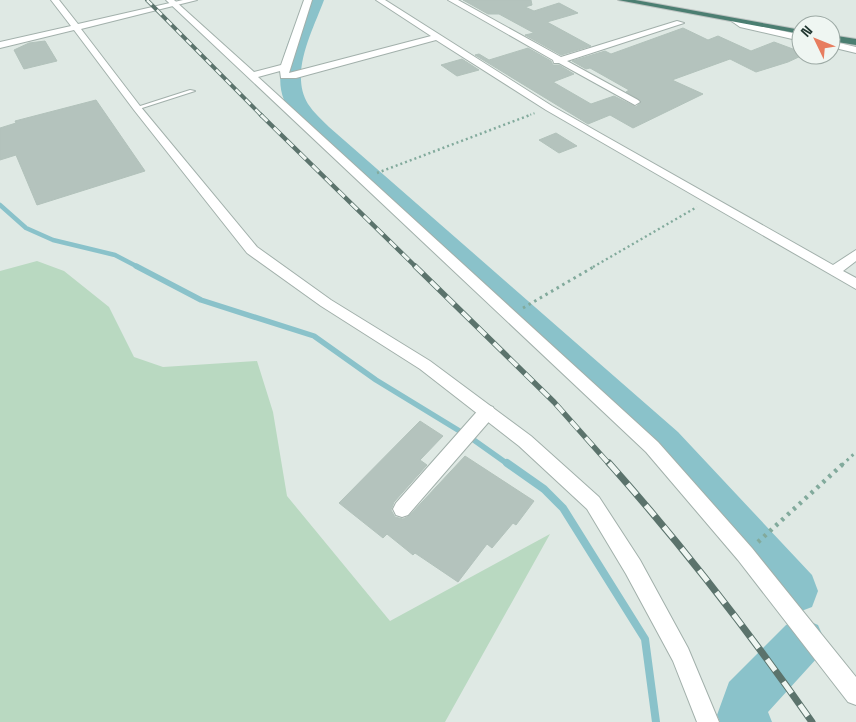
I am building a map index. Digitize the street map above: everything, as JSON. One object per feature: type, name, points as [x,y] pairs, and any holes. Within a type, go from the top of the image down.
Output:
[{"type":"highway","points":[[622,0],[791,30]]},
{"type":"highway","points":[[841,40],[856,42]]},
{"type":"street","points":[[55,0],[74,28],[137,108],[252,250],[326,303],[425,365],[525,441],[593,503],[633,567],[681,654],[708,722]]},
{"type":"street","points":[[0,45],[172,2],[193,0]]},
{"type":"street","points":[[286,71],[308,0]]},
{"type":"street","points":[[380,0],[549,108],[856,284]]},
{"type":"street","points":[[452,0],[557,61],[635,102]]},
{"type":"street","points":[[172,2],[652,447],[745,554],[856,694]]},
{"type":"street","points":[[734,20],[743,25],[791,36]]},
{"type":"street","points":[[557,61],[680,23]]},
{"type":"street","points":[[250,76],[286,71],[296,75],[437,37]]},
{"type":"street","points":[[841,46],[856,50]]},
{"type":"street","points":[[834,271],[856,254]]},
{"type":"street","points":[[402,509],[487,412]]},
{"type":"lane","points":[[137,108],[192,91]]},
{"type":"path","points":[[377,173],[549,108]]},
{"type":"path","points":[[525,307],[711,200]]},
{"type":"path","points":[[760,540],[856,452]]},
{"type":"green space","points":[[37,261],[64,271],[109,307],[134,357],[163,367],[257,361],[273,412],[287,496],[390,621],[550,534],[445,722],[0,722],[0,271]]},
{"type":"building","points":[[463,0],[531,0],[532,5],[525,7],[534,11],[559,3],[578,13],[547,22],[591,46],[561,55],[525,35],[534,33],[499,14],[488,14]]},
{"type":"building","points":[[683,28],[708,40],[718,36],[751,51],[774,42],[791,48],[791,61],[756,72],[730,59],[672,80],[703,94],[633,128],[610,115],[588,124],[475,55],[479,54],[489,60],[528,48],[551,61],[553,65],[559,65],[574,74],[553,82],[591,104],[614,96],[636,107],[641,101],[626,92],[629,90],[590,68],[586,69],[572,61],[605,51],[611,54]]},
{"type":"building","points":[[45,41],[57,61],[24,69],[14,50],[29,43]]},
{"type":"building","points":[[462,59],[479,70],[457,76],[441,65]]},
{"type":"building","points":[[96,100],[145,171],[37,205],[16,155],[0,160],[0,128],[16,123],[15,121]]},
{"type":"building","points":[[556,133],[577,146],[559,153],[539,140]]},
{"type":"building","points":[[420,421],[443,436],[420,460],[427,465],[394,502],[391,510],[395,517],[403,519],[409,516],[465,456],[534,501],[516,525],[513,523],[492,548],[487,544],[458,582],[415,553],[413,555],[387,534],[383,538],[339,503]]},
{"type":"waterway","points":[[315,0],[297,47],[291,72],[293,94],[305,115],[321,132],[665,443],[796,591]]},
{"type":"waterway","points":[[0,205],[26,228],[53,240],[115,255],[138,267]]},
{"type":"waterway","points":[[136,266],[201,300],[314,336],[376,380],[471,438],[509,465]]},
{"type":"waterway","points":[[507,463],[544,489],[563,508],[645,639],[656,722]]},
{"type":"waterway","points":[[747,722],[742,715],[746,699],[802,641]]},
{"type":"railway","points":[[147,0],[261,115]]},
{"type":"railway","points":[[261,115],[416,267]]},
{"type":"railway","points":[[415,266],[554,402],[610,465]]},
{"type":"railway","points":[[609,463],[663,525],[714,590],[812,722]]}]
